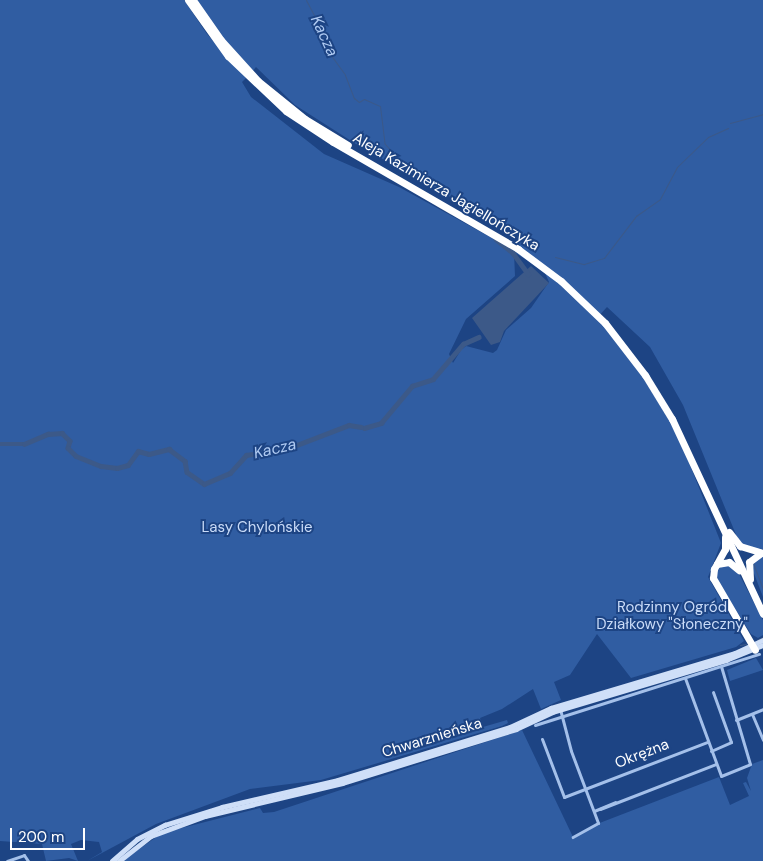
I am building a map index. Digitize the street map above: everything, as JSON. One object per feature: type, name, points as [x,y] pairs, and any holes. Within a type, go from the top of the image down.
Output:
[{"type":"highway","name":"Aleja Kazimierza Jagiellończyka","points":[[188,0],[222,49],[250,79],[286,111],[333,142],[505,240],[550,272],[589,306],[631,354],[663,403],[727,531]]},
{"type":"highway","name":"Aleja Kazimierza Jagiellończyka","points":[[193,0],[238,60],[284,103],[344,143],[504,234],[549,266],[585,297],[633,350],[671,407],[763,614]]},
{"type":"highway","points":[[727,531],[740,546],[762,553]]},
{"type":"highway","points":[[727,531],[725,547],[716,565],[714,580],[756,650]]},
{"type":"highway","points":[[748,578],[749,562],[762,553]]},
{"type":"highway","points":[[716,565],[732,563],[748,578]]},
{"type":"highway","name":"Aleja Kazimierza Jagiellończyka","points":[[748,578],[763,604]]},
{"type":"main road","name":"Chwarznieńska","points":[[756,650],[763,640]]},
{"type":"main road","name":"Chwarznieńska","points":[[112,861],[129,845],[152,830],[207,811],[342,783],[516,730],[559,708],[756,650],[763,645]]},
{"type":"main road","name":"Chwarznieńska","points":[[119,861],[160,831],[261,800]]},
{"type":"street","name":"Chwarznieńska","points":[[534,725],[721,666],[756,650]]},
{"type":"street","points":[[685,678],[721,776],[749,765],[721,666]]},
{"type":"street","points":[[711,752],[731,742],[713,692]]},
{"type":"street","points":[[559,708],[598,823],[573,837]]},
{"type":"street","points":[[736,720],[763,709]]},
{"type":"street","points":[[752,714],[763,740]]},
{"type":"street","name":"Okrężna","points":[[542,738],[562,796],[707,742]]},
{"type":"street","points":[[594,811],[716,764]]},
{"type":"street","points":[[7,861],[25,855],[28,861]]},
{"type":"green space","name":"Lasy Chylońskie","points":[[0,0],[184,0],[207,34],[246,78],[242,82],[251,97],[324,154],[399,187],[521,254],[518,235],[356,144],[295,105],[256,67],[252,72],[219,33],[197,0],[763,0],[763,549],[750,548],[739,542],[683,405],[650,347],[607,307],[597,318],[642,376],[670,422],[686,455],[721,543],[708,577],[744,641],[736,647],[631,678],[597,634],[570,675],[554,682],[561,700],[541,709],[533,689],[502,709],[480,718],[483,727],[507,720],[508,723],[502,726],[321,780],[250,789],[156,824],[87,861],[102,852],[99,842],[81,840],[71,844],[78,861],[69,858],[46,861],[42,844],[0,841]],"holes":[[[514,252],[544,271],[549,282],[531,308],[506,330],[497,350],[493,353],[466,346],[461,350],[453,363],[449,354],[466,319],[515,276]]]},
{"type":"green space","points":[[763,556],[763,597],[750,563]]},
{"type":"green space","points":[[726,564],[738,572],[763,620],[763,635],[758,638],[751,634],[718,581],[716,570]]},
{"type":"green space","points":[[756,658],[763,670],[730,681],[727,670]]},
{"type":"green space","points":[[522,730],[573,837],[597,824],[719,777],[730,805],[749,796],[743,783],[746,782],[751,791],[747,778],[752,764],[763,760],[763,861],[122,861],[162,833],[260,808],[263,813],[274,812]]},
{"type":"shaded area","points":[[531,266],[549,283],[504,331],[500,342],[491,345],[472,318]]},
{"type":"waterway","name":"Kacza","points":[[306,0],[317,21],[318,31],[326,42],[325,47],[345,75],[354,98],[359,102],[364,99],[380,106],[385,144],[401,162]]},
{"type":"waterway","points":[[730,123],[763,114]]},
{"type":"waterway","points":[[555,257],[584,264],[604,258],[636,216],[660,199],[677,167],[708,137],[728,128]]},
{"type":"waterway","name":"Kacza","points":[[401,163],[432,187]]},
{"type":"waterway","name":"Kacza","points":[[436,205],[451,214]]},
{"type":"waterway","name":"Kacza","points":[[496,239],[513,253],[528,274]]},
{"type":"waterway","name":"Kacza","points":[[364,428],[381,423],[412,386],[433,379],[463,344],[479,337]]},
{"type":"waterway","name":"Kacza","points":[[0,444],[24,444],[48,434],[62,433],[70,441],[68,448],[76,456],[101,466],[117,468],[128,465],[138,451],[149,454],[169,449],[185,461],[187,472],[204,484],[230,473],[246,455],[289,448],[349,425],[361,427]]},
{"type":"waterway","points":[[753,563],[763,589]]},
{"type":"waterway","points":[[757,640],[763,637]]},
{"type":"waterway","points":[[740,645],[746,644]]},
{"type":"park label","name":"Rodzinny Ogród Działkowy \"Słoneczny\"","points":[[672,616]]}]
